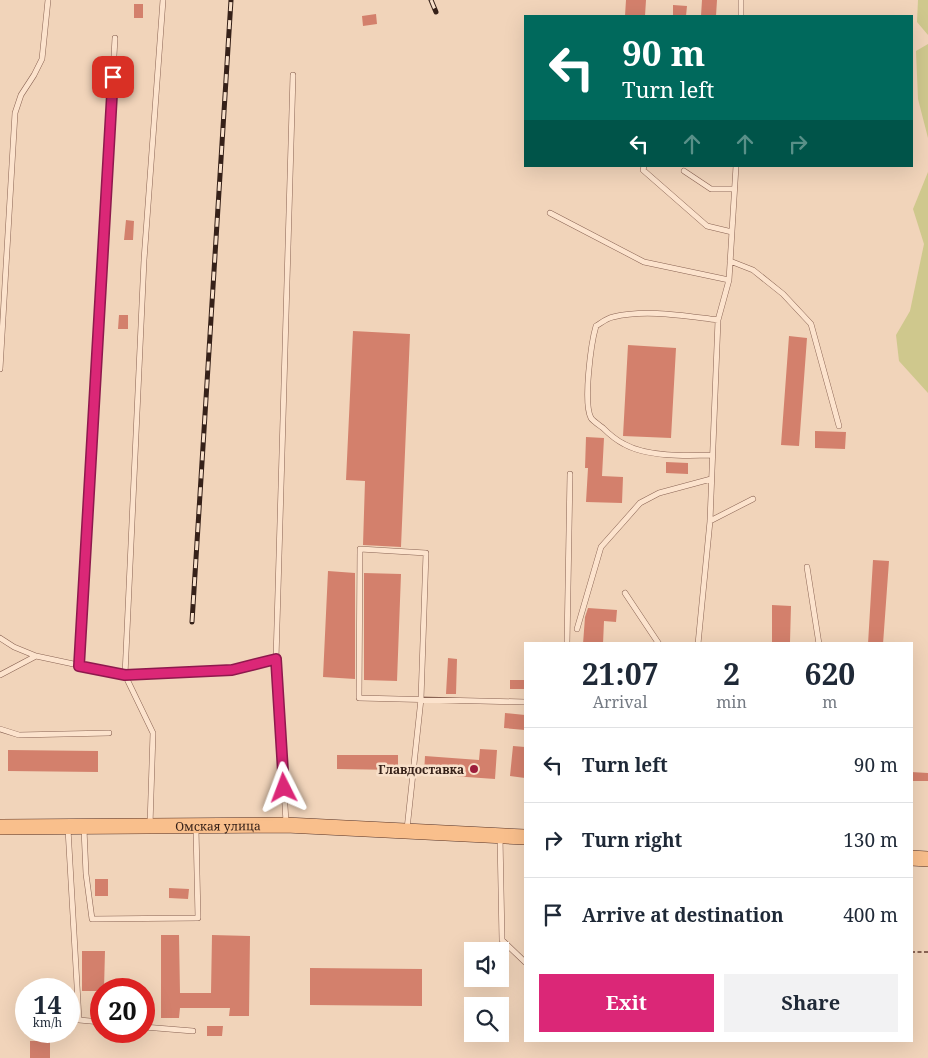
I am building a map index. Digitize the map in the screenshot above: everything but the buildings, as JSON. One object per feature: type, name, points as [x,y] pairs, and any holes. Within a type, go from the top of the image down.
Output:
[{"type":"main road","name":"Омская улица","points":[[0,827],[286,825],[524,838]]},
{"type":"main road","points":[[913,858],[928,858]]},
{"type":"lane","points":[[0,369],[15,113],[21,95],[42,59],[48,0]]},
{"type":"lane","points":[[150,825],[153,733],[125,675],[144,260],[163,0]]},
{"type":"lane","points":[[741,0],[741,15]]},
{"type":"lane","points":[[79,666],[115,38]]},
{"type":"lane","points":[[286,825],[276,659],[293,75]]},
{"type":"lane","points":[[644,167],[643,170],[707,226],[732,232]]},
{"type":"lane","points":[[698,642],[710,521],[718,320],[729,280],[736,167]]},
{"type":"lane","points":[[684,171],[711,189],[734,190]]},
{"type":"lane","points":[[550,213],[644,262],[729,280]]},
{"type":"lane","points":[[730,261],[753,270],[783,294],[811,324],[839,426]]},
{"type":"lane","points":[[712,455],[647,452],[625,445],[611,436],[591,418],[587,401],[592,340],[596,326],[611,317],[638,314],[665,314],[718,320]]},
{"type":"lane","points":[[567,642],[570,474]]},
{"type":"lane","points":[[577,629],[601,548],[640,503],[659,493],[711,479]]},
{"type":"lane","points":[[710,521],[752,499]]},
{"type":"lane","points":[[407,832],[420,699],[426,553],[360,549],[359,698],[420,699],[524,702]]},
{"type":"lane","points":[[807,567],[819,642]]},
{"type":"lane","points":[[625,593],[658,642]]},
{"type":"lane","points":[[0,638],[14,647],[36,656],[125,675],[232,670],[276,659]]},
{"type":"lane","points":[[0,675],[36,656]]},
{"type":"lane","points":[[0,729],[19,735],[109,733]]},
{"type":"lane","points":[[68,826],[79,1020],[90,1021]]},
{"type":"lane","points":[[84,826],[86,874],[92,919],[198,918],[196,826]]},
{"type":"lane","points":[[500,836],[502,940],[524,961]]},
{"type":"lane","points":[[155,1027],[193,1032]]},
{"type":"path","points":[[913,952],[928,952]]},
{"type":"shaded area","points":[[918,0],[928,0],[928,35],[917,22]]},
{"type":"shaded area","points":[[928,44],[928,138],[918,99],[916,51]]},
{"type":"shaded area","points":[[928,172],[928,393],[899,361],[896,335],[910,311],[924,244],[913,209]]},
{"type":"railway","points":[[192,622],[231,0]]},
{"type":"railway","points":[[431,0],[436,12]]},
{"type":"place","name":"Главдоставка","points":[[474,769]]},
{"type":"route","points":[[113,77],[79,666],[125,675],[232,670],[276,659],[284,788]]}]
